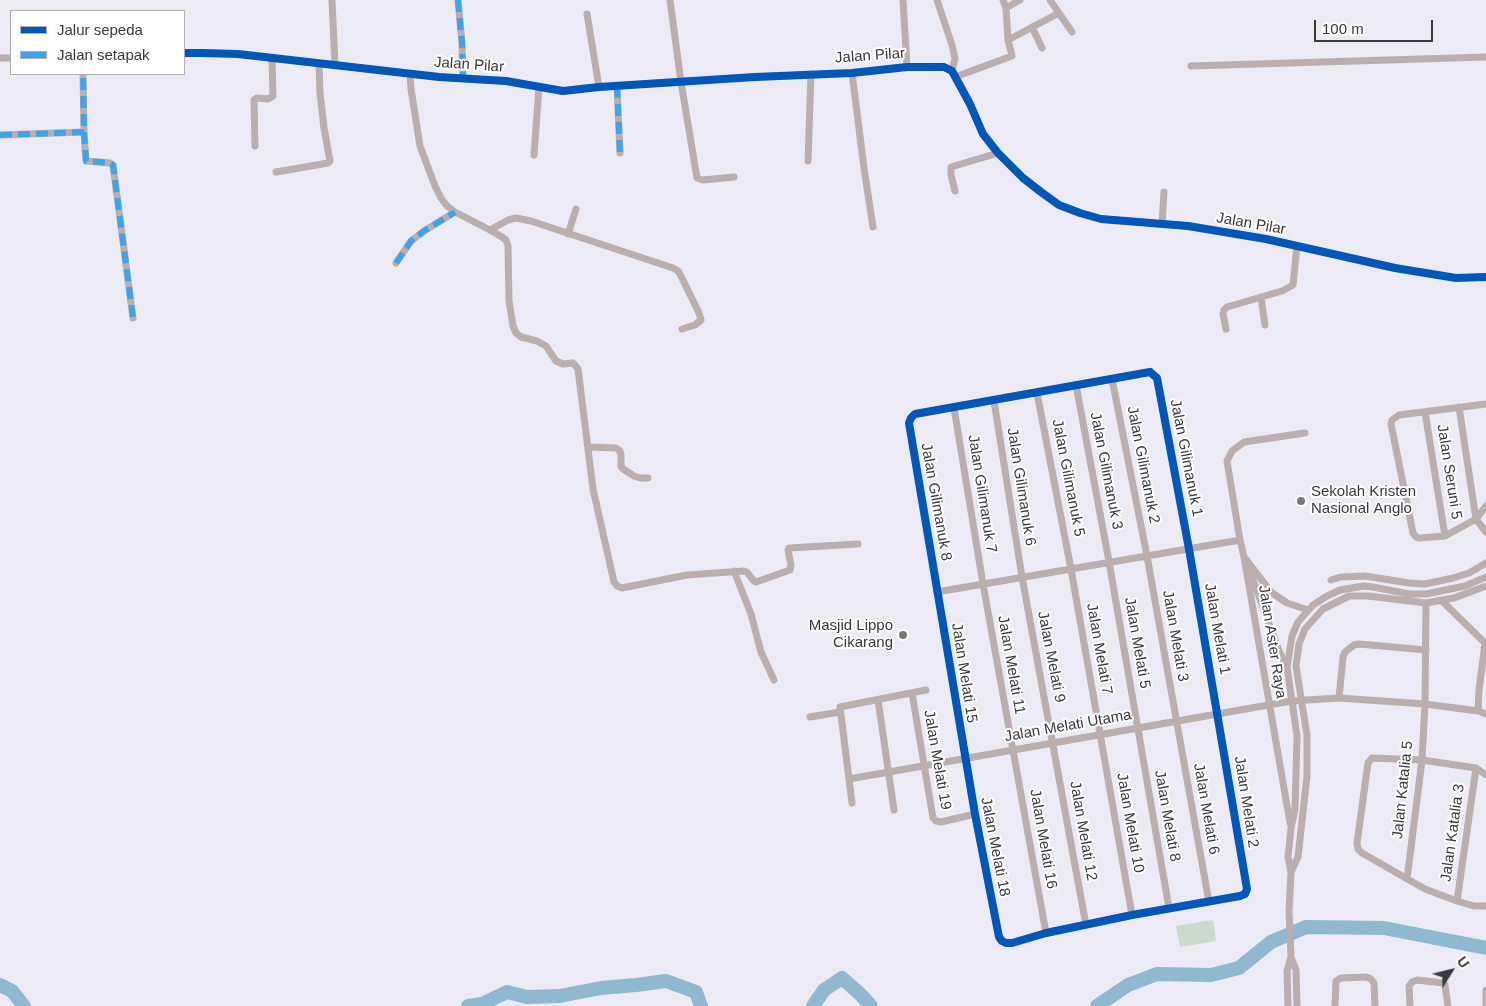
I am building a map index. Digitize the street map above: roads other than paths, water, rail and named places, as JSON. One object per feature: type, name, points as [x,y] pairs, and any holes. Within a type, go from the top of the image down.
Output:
[{"type":"street","points":[[332,0],[335,64]]},
{"type":"street","points":[[458,0],[463,78]]},
{"type":"street","points":[[670,0],[697,178],[703,180],[734,177]]},
{"type":"street","points":[[903,0],[906,67]]},
{"type":"street","points":[[937,0],[952,45],[955,59],[953,74],[1012,56],[1008,40],[1004,0]]},
{"type":"street","points":[[1050,0],[1072,32]]},
{"type":"street","points":[[1006,8],[1016,1]]},
{"type":"street","points":[[1008,40],[1059,13]]},
{"type":"street","points":[[587,14],[599,87]]},
{"type":"street","points":[[1032,27],[1042,48]]},
{"type":"street","name":"Jalan Pilar","points":[[185,53],[238,54],[410,74],[506,81],[563,91],[599,87],[852,73],[906,67],[944,67],[953,74],[970,104],[983,134],[998,153],[1023,178],[1060,204],[1101,219],[1198,228],[1266,239],[1404,269],[1456,278],[1486,277]]},
{"type":"street","points":[[1191,66],[1486,57]]},
{"type":"street","points":[[255,146],[254,100],[257,98],[268,99],[273,96],[272,59]]},
{"type":"street","points":[[276,172],[330,161],[320,94],[319,64]]},
{"type":"street","points":[[852,73],[873,227]]},
{"type":"street","points":[[410,74],[420,146],[441,198],[446,206],[455,212],[502,237],[508,246],[509,301],[516,333],[521,337],[537,341],[546,346],[556,361],[563,364],[573,364],[578,369],[593,489],[614,582],[617,586],[625,588],[687,575],[734,571],[746,571],[756,582],[790,570],[789,548],[858,544]]},
{"type":"street","points":[[808,161],[811,74]]},
{"type":"street","points":[[83,75],[86,162],[110,162],[113,166],[133,318]]},
{"type":"street","points":[[617,86],[620,153]]},
{"type":"street","points":[[534,155],[539,87]]},
{"type":"street","points":[[0,135],[84,132]]},
{"type":"street","points":[[955,190],[950,174],[951,167],[998,153]]},
{"type":"street","points":[[1162,224],[1164,192]]},
{"type":"street","points":[[568,234],[576,209]]},
{"type":"street","points":[[396,263],[411,241],[455,212]]},
{"type":"street","points":[[490,230],[508,220],[516,218],[531,221],[678,271],[701,320],[695,325],[682,329]]},
{"type":"street","points":[[1226,329],[1222,314],[1227,307],[1293,285],[1297,246]]},
{"type":"street","points":[[1261,297],[1266,325]]},
{"type":"street","name":"Jalan Gilimanuk 1","points":[[1112,379],[1150,372],[1157,378],[1189,549]]},
{"type":"street","points":[[954,408],[1112,379]]},
{"type":"street","name":"Jalan Gilimanuk 2","points":[[1112,379],[1146,556]]},
{"type":"street","name":"Jalan Gilimanuk 3","points":[[1076,385],[1109,562]]},
{"type":"street","name":"Jalan Gilimanuk 5","points":[[1037,393],[1071,569]]},
{"type":"street","name":"Jalan Gilimanuk 6","points":[[994,400],[1022,577]]},
{"type":"street","points":[[1486,404],[1398,415],[1392,420],[1416,537],[1445,536],[1476,519],[1486,506]]},
{"type":"street","points":[[1459,407],[1476,519],[1486,532]]},
{"type":"street","name":"Jalan Gilimanuk 8","points":[[937,592],[908,423],[915,414],[954,408]]},
{"type":"street","name":"Jalan Gilimanuk 7","points":[[954,408],[983,584]]},
{"type":"street","name":"Jalan Seruni 5","points":[[1425,412],[1445,536]]},
{"type":"street","name":"Jalan Aster Raya","points":[[1291,828],[1227,460],[1232,451],[1244,442],[1305,433]]},
{"type":"street","points":[[588,447],[616,448],[620,451],[623,469],[634,476],[648,478]]},
{"type":"street","points":[[937,592],[1240,540]]},
{"type":"street","name":"Jalan Melati 1","points":[[1189,549],[1218,714]]},
{"type":"street","name":"Jalan Melati 3","points":[[1146,556],[1177,721]]},
{"type":"street","points":[[1244,557],[1271,592],[1278,598],[1308,610]]},
{"type":"street","points":[[1244,557],[1279,651],[1287,667]]},
{"type":"street","name":"Jalan Melati 5","points":[[1109,562],[1138,728]]},
{"type":"street","points":[[1340,590],[1334,580],[1352,576],[1366,576],[1425,584],[1461,576],[1486,563]]},
{"type":"street","name":"Jalan Melati 7","points":[[1071,569],[1100,734]]},
{"type":"street","points":[[734,571],[751,614],[761,652],[774,680]]},
{"type":"street","points":[[1287,667],[1289,644],[1298,622],[1319,600],[1340,590],[1364,586],[1408,594],[1426,594],[1466,586],[1486,576]]},
{"type":"street","name":"Jalan Melati 9","points":[[1022,577],[1052,742]]},
{"type":"street","name":"Jalan Melati 11","points":[[983,584],[1012,750]]},
{"type":"street","points":[[1425,584],[1426,594]]},
{"type":"street","name":"Jalan Aster Raya","points":[[1291,872],[1298,857],[1307,776],[1307,735],[1296,666],[1298,644],[1305,629],[1322,609],[1348,596],[1368,596],[1426,603],[1454,598],[1486,586]]},
{"type":"street","name":"Jalan Melati 15","points":[[937,592],[964,759]]},
{"type":"street","points":[[1442,601],[1486,643],[1478,711]]},
{"type":"street","name":"Jalan Katalia 5","points":[[1407,879],[1422,760],[1425,704],[1426,603]]},
{"type":"street","points":[[1339,698],[1343,657],[1345,652],[1354,645],[1426,650]]},
{"type":"street","name":"Jalan Aster Raya","points":[[1287,667],[1297,736],[1295,809],[1288,857],[1291,872]]},
{"type":"street","points":[[810,717],[926,690]]},
{"type":"street","points":[[1479,690],[1486,699]]},
{"type":"street","name":"Jalan Melati 19","points":[[912,693],[932,818],[941,822],[975,814]]},
{"type":"street","name":"Jalan Melati Utama","points":[[849,779],[1291,701],[1339,698],[1425,704],[1478,711],[1486,714]]},
{"type":"street","points":[[878,700],[894,810]]},
{"type":"street","points":[[840,709],[852,803]]},
{"type":"street","name":"Jalan Melati 2","points":[[1209,902],[1240,896],[1245,894],[1247,889],[1218,714]]},
{"type":"street","name":"Jalan Melati 6","points":[[1177,721],[1209,902]]},
{"type":"street","name":"Jalan Melati 8","points":[[1138,728],[1169,908]]},
{"type":"street","name":"Jalan Melati 10","points":[[1100,734],[1132,916]]},
{"type":"street","name":"Jalan Melati 12","points":[[1052,742],[1086,925]]},
{"type":"street","name":"Jalan Melati 16","points":[[1012,750],[1046,933]]},
{"type":"street","points":[[1486,776],[1476,768],[1422,760],[1375,758],[1369,760],[1357,843],[1358,849],[1425,889],[1456,902],[1474,906],[1486,906]]},
{"type":"street","name":"Jalan Melati 18","points":[[964,759],[999,937],[1006,943],[1012,943],[1046,933]]},
{"type":"street","name":"Jalan Katalia 3","points":[[1456,902],[1476,768]]},
{"type":"street","points":[[1291,872],[1291,957],[1287,971],[1288,1005],[1297,1005],[1296,970],[1291,957]]},
{"type":"street","points":[[1046,933],[1169,908],[1209,902]]},
{"type":"street","points":[[1336,1006],[1336,981],[1341,978],[1366,977],[1374,983],[1375,1006]]},
{"type":"street","points":[[1410,1006],[1409,986],[1417,980],[1443,983],[1447,987],[1448,1006]]},
{"type":"street","points":[[1486,990],[1486,1006]]},
{"type":"waterway","points":[[1097,1006],[1128,985],[1157,974],[1211,975],[1239,968],[1271,942],[1306,927],[1384,928],[1486,948]]},
{"type":"waterway","points":[[813,1006],[824,990],[842,978],[871,1006]]},
{"type":"waterway","points":[[468,1006],[482,1004],[507,992],[527,997],[560,996],[601,988],[666,981],[696,992],[701,1006]]},
{"type":"waterway","points":[[0,985],[12,991],[24,1006]]},
{"type":"place","name":"Sekolah Kristen Nasional Anglo","points":[[1301,501]]},
{"type":"place","name":"Masjid Lippo Cikarang","points":[[903,635]]}]
